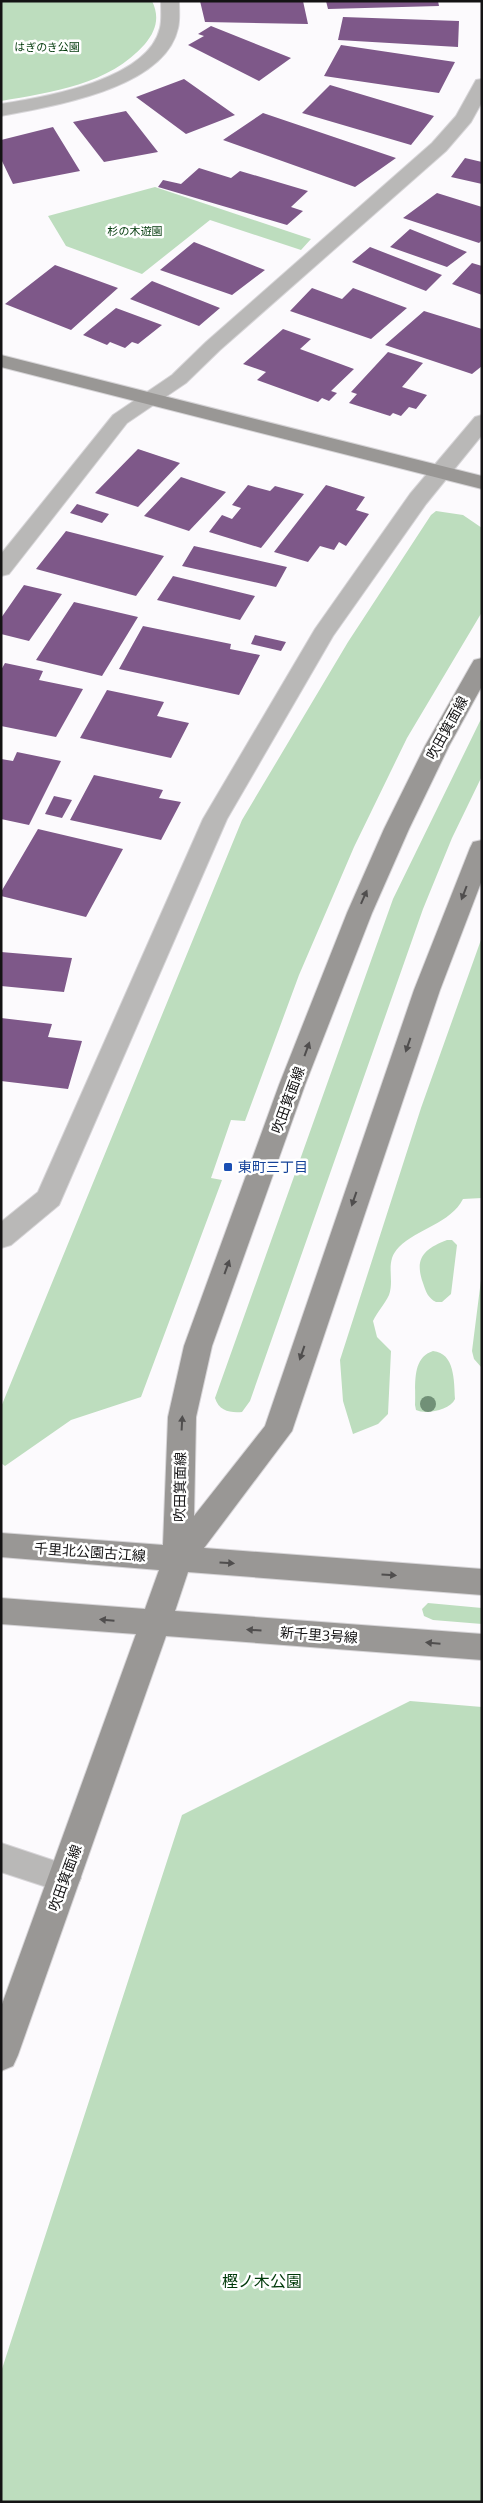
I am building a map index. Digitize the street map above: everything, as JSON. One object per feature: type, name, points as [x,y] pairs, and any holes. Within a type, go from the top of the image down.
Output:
[{"type":"main road","points":[[1,361],[482,484]]},
{"type":"main road","name":"吹田箕面線","points":[[1,2055],[178,1559],[182,1417],[198,1346],[358,911],[415,787],[482,665]]},
{"type":"main road","name":"吹田箕面線","points":[[178,1559],[278,1431],[349,1213],[427,990],[482,848]]},
{"type":"main road","name":"千里北公園古江線","points":[[1,1546],[178,1559]]},
{"type":"main road","points":[[178,1559],[482,1582]]},
{"type":"main road","points":[[1,1611],[156,1624]]},
{"type":"main road","name":"新千里3号線","points":[[156,1624],[482,1647]]},
{"type":"street","points":[[1,110],[51,101],[84,92],[118,79],[138,68],[166,41],[172,21],[170,1]]},
{"type":"street","points":[[1,569],[120,419],[179,379],[213,346],[439,147],[464,118],[482,84]]},
{"type":"street","points":[[1,1238],[49,1198],[215,820],[323,634],[412,506],[482,422]]},
{"type":"street","points":[[1,1857],[65,1878]]},
{"type":"green space","name":"はぎのき公園","points":[[1,1],[152,1],[156,13],[156,24],[149,39],[131,58],[97,78],[59,90],[1,101]]},
{"type":"green space","name":"杉の木遊園","points":[[155,187],[311,239],[301,250],[210,220],[142,274],[66,246],[48,216]]},
{"type":"green space","points":[[436,511],[463,515],[482,528],[482,612],[407,738],[354,847],[299,975],[245,1121],[231,1120],[211,1178],[222,1180],[141,1397],[71,1420],[5,1466],[1,1463],[1,1407],[242,820],[348,642],[431,515]]},
{"type":"green space","points":[[482,717],[482,776],[452,838],[423,909],[250,1401],[242,1412],[225,1410],[219,1406],[215,1398],[393,899]]},
{"type":"green space","points":[[482,937],[482,1198],[463,1199],[458,1207],[442,1220],[406,1241],[399,1247],[392,1258],[391,1289],[373,1321],[377,1337],[391,1351],[388,1414],[378,1424],[353,1434],[343,1401],[340,1360],[421,1108]]},
{"type":"green space","points":[[447,1240],[452,1240],[457,1245],[451,1294],[442,1302],[436,1302],[429,1297],[425,1289],[420,1267],[421,1261],[427,1251]]},
{"type":"green space","points":[[482,1272],[482,1368],[474,1359],[472,1351]]},
{"type":"green space","points":[[433,1351],[446,1357],[449,1362],[452,1369],[455,1399],[443,1409],[431,1412],[416,1410],[415,1381],[418,1366],[426,1355]]},
{"type":"green space","points":[[428,1603],[482,1608],[482,1624],[433,1620],[424,1616],[422,1609]]},
{"type":"green space","name":"樫ノ木公園","points":[[410,1701],[482,1707],[482,2502],[1,2502],[1,2372],[182,1815]]},
{"type":"building","points":[[200,1],[303,1],[308,24],[205,22]]},
{"type":"building","points":[[326,1],[438,1],[439,6],[328,9]]},
{"type":"building","points":[[343,17],[459,21],[458,47],[338,40]]},
{"type":"building","points":[[211,26],[291,58],[259,81],[188,45],[204,36],[198,34]]},
{"type":"building","points":[[341,45],[455,62],[439,93],[324,76]]},
{"type":"building","points":[[184,79],[235,115],[186,134],[136,97]]},
{"type":"building","points":[[330,85],[434,116],[411,145],[302,113]]},
{"type":"building","points":[[126,111],[158,152],[104,162],[73,122]]},
{"type":"building","points":[[263,113],[396,158],[355,187],[223,140]]},
{"type":"building","points":[[53,127],[80,171],[13,184],[1,159],[1,140]]},
{"type":"building","points":[[465,158],[482,162],[482,184],[451,177]]},
{"type":"building","points":[[199,168],[231,178],[240,171],[308,191],[291,207],[303,211],[287,225],[158,187],[163,180],[181,184]]},
{"type":"building","points":[[437,193],[482,207],[482,240],[479,243],[403,218]]},
{"type":"building","points":[[410,229],[467,252],[447,267],[390,247]]},
{"type":"building","points":[[194,242],[265,270],[232,295],[160,270]]},
{"type":"building","points":[[370,247],[442,275],[426,291],[352,262]]},
{"type":"building","points":[[472,263],[482,266],[482,295],[452,284]]},
{"type":"building","points":[[55,265],[118,288],[71,330],[5,304]]},
{"type":"building","points":[[152,281],[220,308],[199,326],[130,299]]},
{"type":"building","points":[[312,288],[342,299],[353,288],[407,308],[371,339],[290,311]]},
{"type":"building","points":[[116,308],[162,325],[138,344],[132,342],[125,348],[110,342],[107,345],[83,335]]},
{"type":"building","points":[[424,311],[482,329],[482,366],[472,374],[385,345]]},
{"type":"building","points":[[283,329],[311,339],[300,349],[354,369],[331,391],[337,393],[329,401],[322,398],[318,402],[257,380],[266,372],[243,364]]},
{"type":"building","points":[[388,352],[423,363],[402,387],[427,395],[416,409],[409,407],[401,416],[393,413],[390,416],[349,403],[357,394],[351,392]]},
{"type":"building","points":[[138,449],[180,463],[138,507],[95,493]]},
{"type":"building","points":[[181,477],[226,492],[189,531],[144,516]]},
{"type":"building","points":[[248,485],[270,491],[275,486],[304,494],[261,548],[209,532],[222,515],[232,519],[241,508],[232,505]]},
{"type":"building","points":[[326,485],[365,497],[356,510],[369,514],[346,546],[339,542],[334,550],[320,546],[308,562],[274,552]]},
{"type":"building","points":[[77,504],[109,514],[102,523],[70,513]]},
{"type":"building","points":[[66,531],[164,556],[136,596],[36,569]]},
{"type":"building","points":[[194,546],[287,567],[276,587],[182,566]]},
{"type":"building","points":[[173,576],[255,596],[240,620],[157,600]]},
{"type":"building","points":[[24,585],[62,594],[29,641],[1,634],[1,618]]},
{"type":"building","points":[[74,602],[138,617],[102,676],[36,660]]},
{"type":"building","points":[[143,626],[231,644],[230,649],[260,655],[239,695],[119,669]]},
{"type":"building","points":[[255,635],[286,642],[281,651],[251,644]]},
{"type":"building","points":[[5,663],[43,671],[39,680],[83,689],[56,737],[1,726],[1,670]]},
{"type":"building","points":[[107,690],[164,702],[157,716],[189,723],[171,758],[80,738]]},
{"type":"building","points":[[17,752],[61,761],[29,825],[1,819],[1,759],[13,761]]},
{"type":"building","points":[[94,775],[163,790],[159,798],[181,802],[161,840],[70,820]]},
{"type":"building","points":[[54,796],[72,800],[62,818],[45,814]]},
{"type":"building","points":[[38,829],[123,849],[86,917],[1,896],[1,892]]},
{"type":"building","points":[[1,952],[72,958],[64,992],[1,986]]},
{"type":"building","points":[[1,1018],[52,1024],[48,1037],[82,1041],[68,1089],[1,1081]]},
{"type":"place","name":"東町三丁目","points":[[228,1167]]}]
